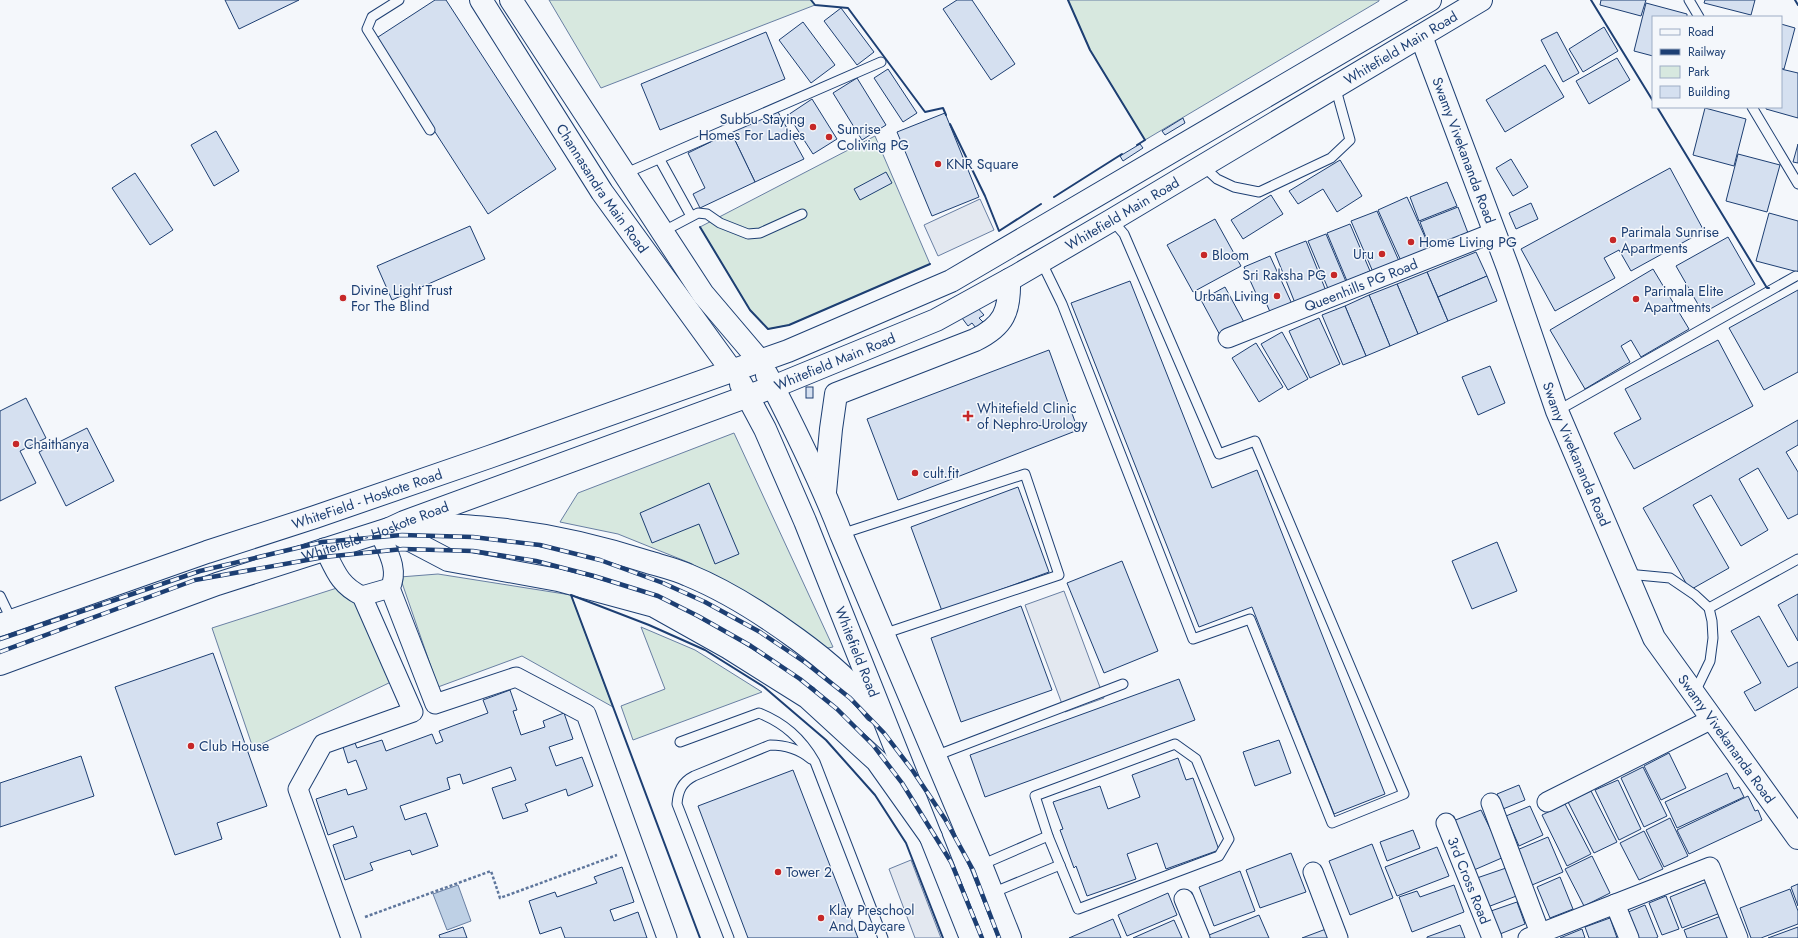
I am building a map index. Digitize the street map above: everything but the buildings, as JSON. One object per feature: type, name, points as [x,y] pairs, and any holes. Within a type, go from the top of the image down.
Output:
[{"type":"main road","name":"Channasandra Main Road","points":[[481,0],[602,192],[708,340],[732,371]]},
{"type":"main road","name":"Channasandra Main Road","points":[[511,0],[703,294],[760,361],[773,387]]},
{"type":"main road","name":"Whitefield Main Road","points":[[732,371],[788,351],[951,281],[1430,0]]},
{"type":"main road","name":"Whitefield Main Road","points":[[748,395],[773,387],[936,320],[1009,280],[1112,220],[1481,0]]},
{"type":"main road","name":"Swamy Vivekananda Road","points":[[1421,36],[1495,232],[1557,411],[1654,638],[1798,838]]},
{"type":"main road","points":[[1266,115],[1374,52],[1394,52]]},
{"type":"main road","points":[[825,492],[836,394],[990,333],[1003,318],[1010,298],[1009,280]]},
{"type":"main road","name":"Whitefield Road","points":[[732,371],[748,395],[765,429],[805,521],[971,938]]},
{"type":"main road","name":"WhiteField - Hoskote Road","points":[[6,623],[732,371]]},
{"type":"main road","points":[[773,387],[786,408],[825,492],[841,534],[981,865],[1010,938]]},
{"type":"main road","name":"Whitefield - Hoskote Road","points":[[0,664],[217,584],[390,527],[748,395]]},
{"type":"main road","points":[[390,527],[505,530],[538,535],[616,552],[688,574],[729,594],[772,621],[830,663],[860,692],[888,728]]},
{"type":"main road","points":[[390,527],[448,560],[558,580],[654,606],[729,648],[807,697],[877,761],[931,837]]},
{"type":"street","name":"Queenhills PG Road","points":[[1228,338],[1495,232]]},
{"type":"street","points":[[324,548],[340,580],[353,592],[362,596],[390,588],[393,582],[394,567],[390,527]]},
{"type":"street","points":[[390,588],[435,704]]},
{"type":"street","points":[[362,596],[413,712]]},
{"type":"street","points":[[349,931],[298,789],[323,744],[516,677],[586,714],[667,938]]},
{"type":"street","points":[[1547,802],[1712,719]]},
{"type":"street","points":[[1491,803],[1534,936],[1710,867],[1738,938]]},
{"type":"street","name":"3rd Cross Road","points":[[1446,823],[1492,938]]},
{"type":"street","points":[[1313,872],[1338,938]]},
{"type":"street","points":[[1184,898],[1200,938]]},
{"type":"street","points":[[1615,904],[1629,938]]},
{"type":"lane","points":[[399,0],[372,17],[367,29],[430,130]]},
{"type":"lane","points":[[1689,0],[1698,16]]},
{"type":"lane","points":[[624,174],[660,160],[881,62]]},
{"type":"lane","points":[[1203,166],[1217,179],[1234,187],[1259,192],[1331,158],[1350,140],[1335,86]]},
{"type":"lane","points":[[1753,108],[1798,184]]},
{"type":"lane","points":[[660,160],[692,216]]},
{"type":"lane","points":[[662,232],[698,213],[707,214],[720,223],[748,234],[760,233],[802,214]]},
{"type":"lane","points":[[1042,261],[1062,304],[1193,639],[1250,619],[1332,823],[1404,794],[1255,441],[1219,454],[1124,234],[1112,220]]},
{"type":"lane","points":[[1557,411],[1796,276]]},
{"type":"lane","points":[[841,534],[1025,474],[1059,575],[883,634]]},
{"type":"lane","points":[[1709,608],[1798,559]]},
{"type":"lane","points":[[1626,574],[1670,578],[1695,595],[1709,608],[1712,621],[1713,638],[1710,661],[1694,693]]},
{"type":"lane","points":[[0,596],[6,623]]},
{"type":"lane","points":[[934,756],[1123,684]]},
{"type":"lane","points":[[680,742],[759,713],[782,724],[792,732],[801,741],[815,762],[883,938]]},
{"type":"lane","points":[[1175,744],[1196,759],[1229,840],[1219,856],[1078,909],[1060,865],[1048,836],[1036,796],[1175,744]]},
{"type":"lane","points":[[729,938],[677,804],[680,788],[694,776],[770,745],[779,745],[795,749],[806,754],[815,762]]},
{"type":"lane","points":[[981,865],[1048,836]]},
{"type":"lane","points":[[992,893],[1060,865]]},
{"type":"path","points":[[349,931],[491,871],[500,898],[634,849]]},
{"type":"green space","points":[[549,0],[811,0],[815,5],[601,88]]},
{"type":"green space","points":[[1068,0],[1379,1],[1145,140],[1090,50]]},
{"type":"green space","points":[[875,136],[930,264],[789,325],[768,329],[750,310],[700,227]]},
{"type":"green space","points":[[734,433],[833,647],[823,649],[749,597],[690,563],[618,534],[560,522],[578,493]]},
{"type":"green space","points":[[438,574],[571,595],[613,707],[522,656],[438,687],[400,577]]},
{"type":"green space","points":[[340,587],[365,609],[393,681],[253,748],[212,628]]},
{"type":"green space","points":[[641,627],[695,650],[762,692],[633,740],[621,706],[665,689]]},
{"type":"shaded area","points":[[980,199],[994,230],[938,256],[924,225]]},
{"type":"shaded area","points":[[1064,591],[1104,698],[1065,712],[1025,605]]},
{"type":"shaded area","points":[[911,860],[941,938],[915,938],[889,869]]},
{"type":"water","points":[[458,885],[471,921],[447,930],[433,894]]},
{"type":"railway","points":[[0,639],[200,571],[322,542],[402,535],[473,537],[540,545],[600,560],[663,583],[705,602],[760,632],[806,663],[850,698],[884,733],[913,771],[945,819],[973,870],[999,938]]},
{"type":"railway","points":[[0,652],[195,580],[324,557],[403,549],[473,551],[536,561],[594,576],[658,596],[698,616],[751,646],[800,679],[837,709],[873,745],[902,783],[951,862],[982,938]]},
{"type":"wall","points":[[811,0],[815,5],[848,8],[925,112],[943,108],[946,115]]},
{"type":"wall","points":[[1068,0],[1090,50],[1145,140],[1137,145]]},
{"type":"wall","points":[[1591,0],[1652,99]]},
{"type":"wall","points":[[1795,0],[1798,5]]},
{"type":"wall","points":[[1658,108],[1767,288],[1769,288]]},
{"type":"wall","points":[[950,124],[985,196],[999,231],[1041,204]]},
{"type":"wall","points":[[1054,197],[1122,154]]},
{"type":"wall","points":[[700,227],[750,310],[768,329],[789,325],[930,264]]},
{"type":"wall","points":[[700,938],[571,595],[649,625],[705,650],[764,687],[826,740],[875,795],[906,843],[943,938]]},
{"type":"place","name":"Subbu Staying Homes For Ladies","points":[[813,127]]},
{"type":"place","name":"Sunrise Coliving PG","points":[[829,137]]},
{"type":"place","name":"KNR Square","points":[[938,164]]},
{"type":"place","name":"Parimala Sunrise Apartments","points":[[1613,240]]},
{"type":"place","name":"Home Living PG","points":[[1411,242]]},
{"type":"place","name":"Uru","points":[[1382,254]]},
{"type":"place","name":"Bloom","points":[[1204,255]]},
{"type":"place","name":"Sri Raksha PG","points":[[1334,275]]},
{"type":"place","name":"Urban Living","points":[[1277,296]]},
{"type":"place","name":"Divine Light Trust For The Blind","points":[[343,298]]},
{"type":"place","name":"Parimala Elite Apartments","points":[[1636,299]]},
{"type":"place","name":"Whitefield Clinic of Nephro-Urology","points":[[968,416]]},
{"type":"place","name":"Chaithanya","points":[[16,444]]},
{"type":"place","name":"cult.fit","points":[[915,473]]},
{"type":"place","name":"Club House","points":[[191,746]]},
{"type":"place","name":"Tower 2","points":[[778,872]]},
{"type":"place","name":"Klay Preschool And Daycare","points":[[821,918]]}]
